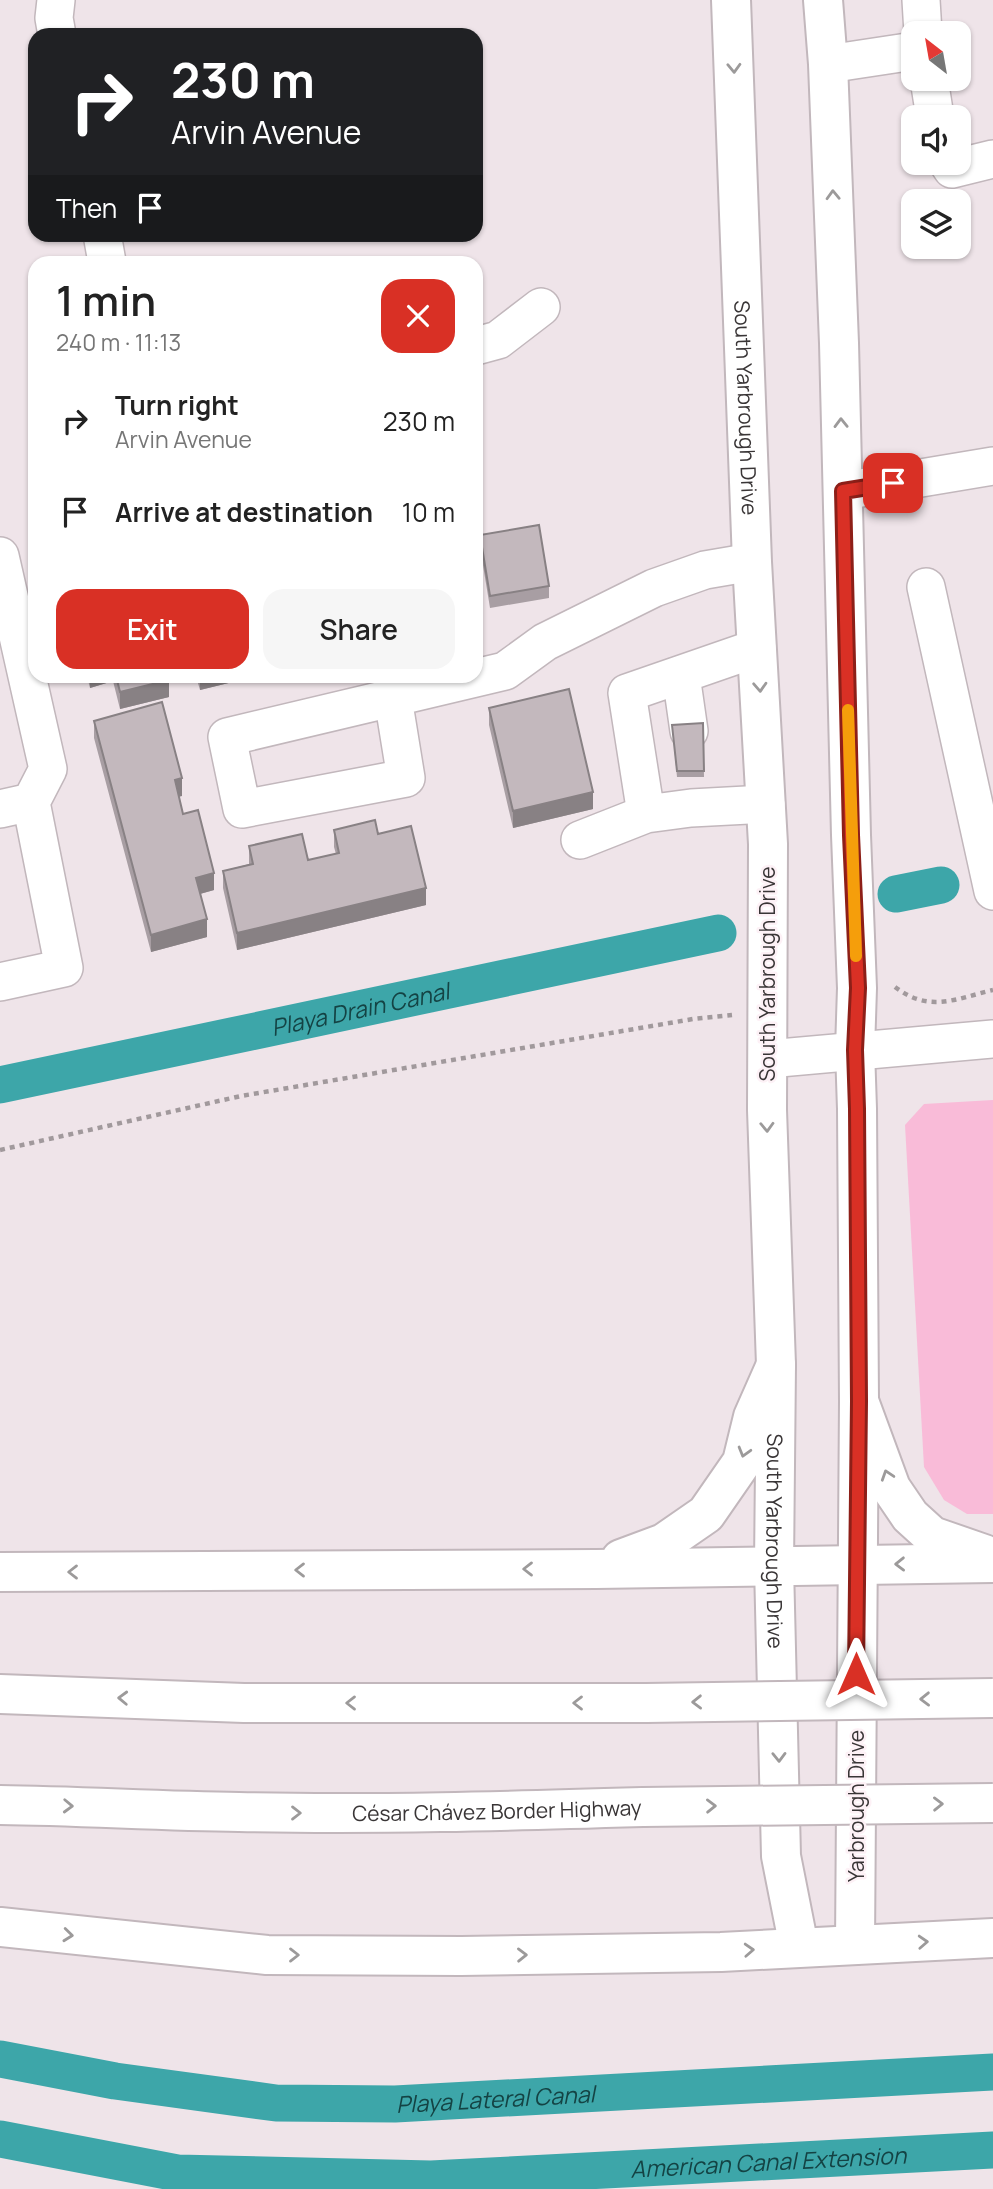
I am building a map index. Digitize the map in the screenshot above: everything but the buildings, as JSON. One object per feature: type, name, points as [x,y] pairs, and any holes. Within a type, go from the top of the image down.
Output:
[{"type":"main road","name":"South Yarbrough Drive","points":[[731,0],[752,562],[768,844],[767,1110],[776,1365],[774,1566],[781,1856],[799,1947]]},
{"type":"main road","points":[[823,0],[828,64],[843,491]]},
{"type":"main road","name":"Yarbrough Drive","points":[[843,491],[851,835],[858,988],[855,1050],[859,1401],[855,1945]]},
{"type":"main road","points":[[596,1569],[664,1543],[706,1514],[742,1462],[753,1417],[776,1365]]},
{"type":"main road","points":[[859,1401],[891,1489],[910,1516],[932,1536],[993,1557]]},
{"type":"main road","points":[[0,1572],[596,1569],[993,1563]]},
{"type":"main road","points":[[0,1694],[244,1703],[646,1703],[993,1698]]},
{"type":"main road","name":"César Chávez Border Highway","points":[[0,1805],[239,1812],[424,1813],[642,1807],[993,1803]]},
{"type":"main road","points":[[0,1927],[267,1955],[461,1956],[721,1952],[993,1938]]},
{"type":"street","points":[[56,0],[56,28]]},
{"type":"street","points":[[921,0],[922,21]]},
{"type":"street","points":[[828,64],[901,53]]},
{"type":"street","points":[[971,164],[993,159]]},
{"type":"street","points":[[483,344],[498,340],[541,307]]},
{"type":"street","points":[[843,491],[993,467]]},
{"type":"street","points":[[0,556],[28,680]]},
{"type":"street","points":[[483,676],[505,671],[545,642],[654,588],[705,570],[752,562]]},
{"type":"street","points":[[926,587],[993,891]]},
{"type":"street","points":[[646,814],[626,693],[757,648]]},
{"type":"street","points":[[681,675],[689,731]]},
{"type":"street","points":[[0,982],[64,968],[15,805],[48,769],[29,683]]},
{"type":"street","points":[[393,698],[406,778],[242,808],[227,737],[455,683]]},
{"type":"street","points":[[580,840],[691,793],[766,804]]},
{"type":"street","points":[[768,1059],[993,1040]]},
{"type":"path","points":[[890,984],[908,997],[936,1004],[993,990]]},
{"type":"path","points":[[0,1150],[241,1096],[693,1019],[732,1015]]},
{"type":"shaded area","points":[[993,1100],[993,1514],[967,1514],[944,1500],[924,1467],[905,1125],[924,1104]]},
{"type":"waterway","name":"Playa Drain Canal","points":[[896,894],[941,885]]},
{"type":"waterway","name":"Playa Drain Canal","points":[[0,1085],[718,933]]},
{"type":"waterway","name":"Playa Lateral Canal","points":[[0,2059],[115,2081],[276,2103],[395,2104],[993,2072]]},
{"type":"waterway","name":"American Canal Extension","points":[[0,2139],[177,2173],[431,2179],[993,2150]]},
{"type":"slow traffic","points":[[848,710],[856,956]]},
{"type":"route","points":[[856,1674],[859,1401],[855,1050],[858,988],[851,835],[843,491],[893,483]]}]
